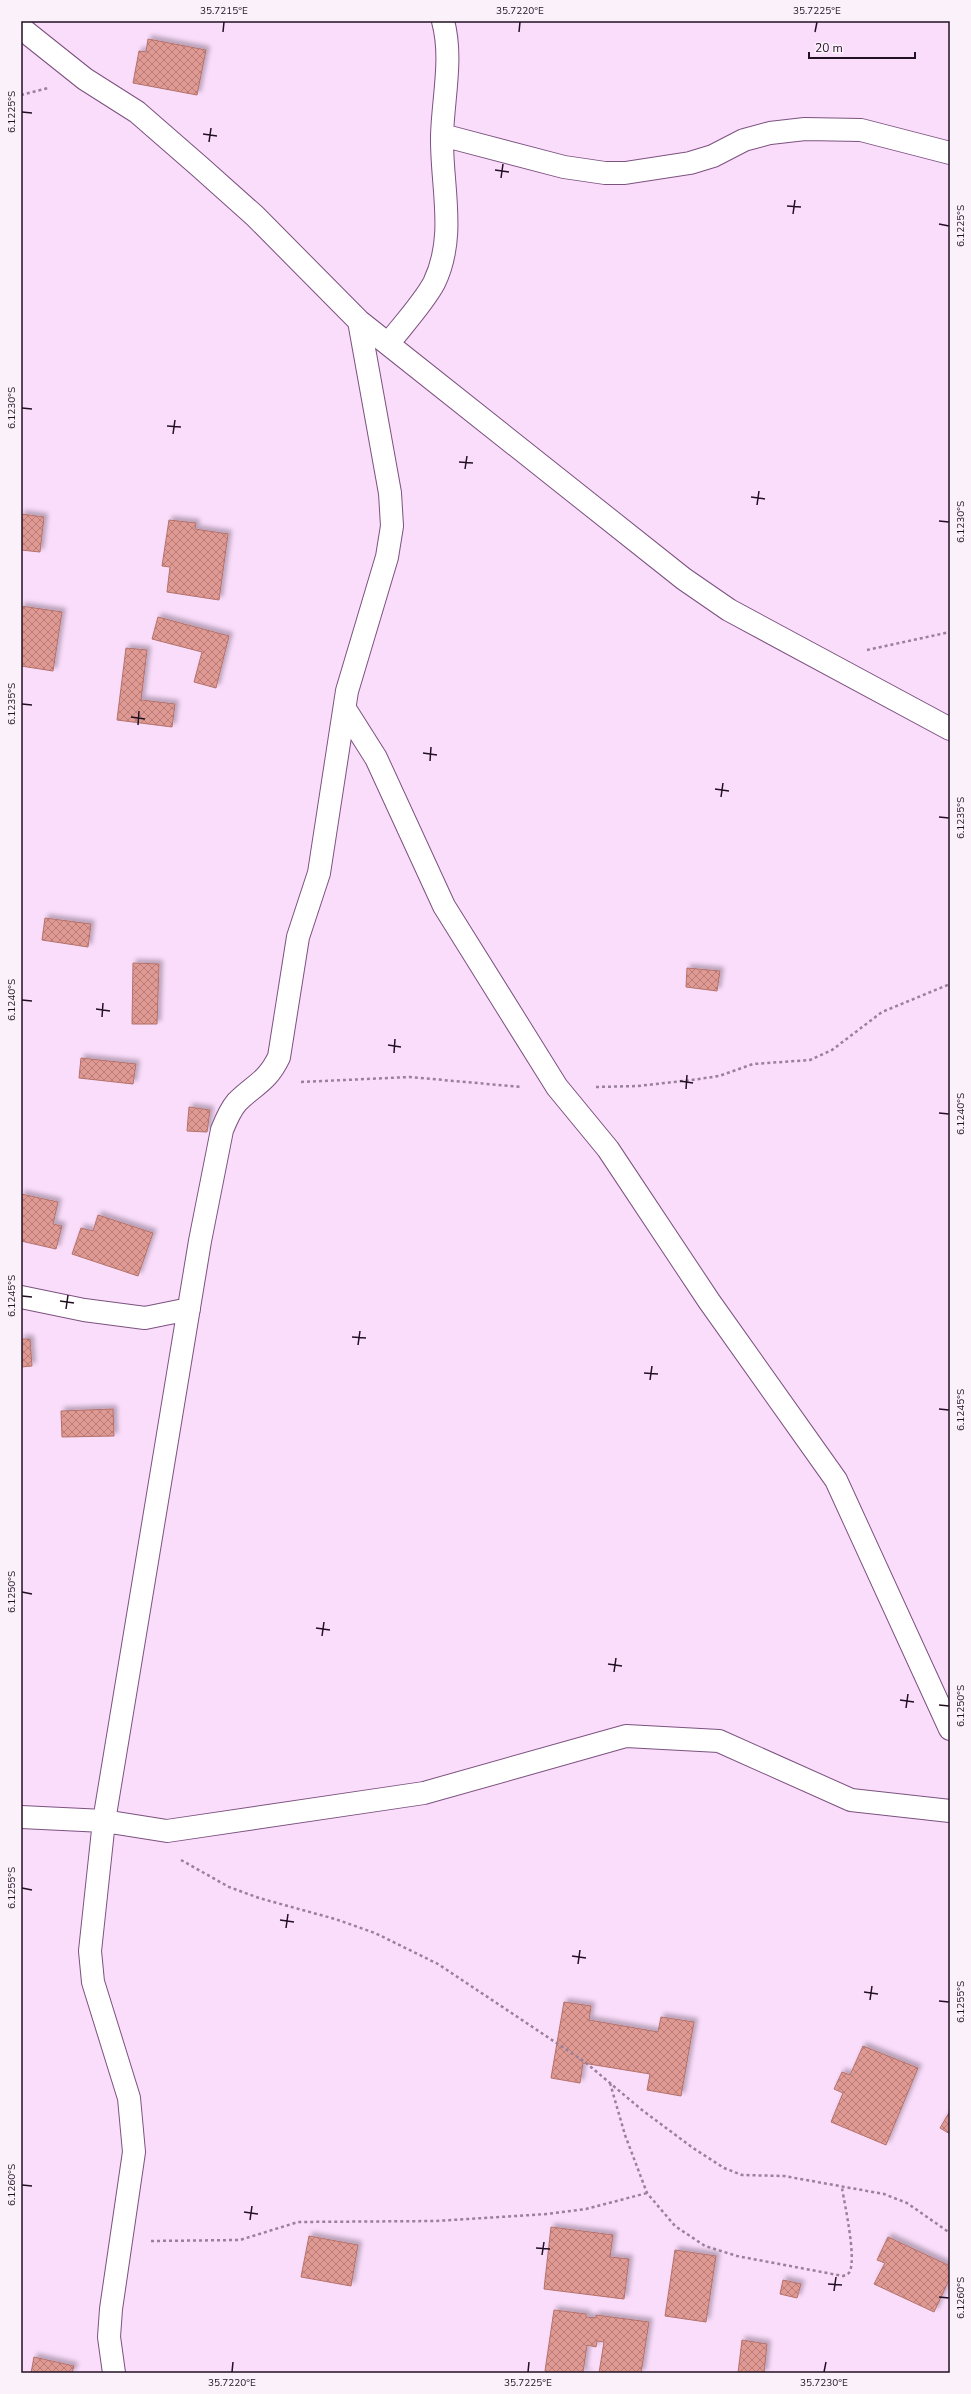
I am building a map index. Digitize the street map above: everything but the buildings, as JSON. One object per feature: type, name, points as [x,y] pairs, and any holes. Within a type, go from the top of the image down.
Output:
[{"type":"street","points":[[388,344],[434,283],[445,248],[448,223],[442,135],[448,51],[443,21]]},
{"type":"street","points":[[21,28],[85,79],[137,112],[194,161],[255,216],[358,321],[684,579],[729,610],[950,729]]},
{"type":"street","points":[[442,135],[564,166],[605,173],[625,173],[690,163],[713,156],[744,140],[770,133],[805,129],[861,130],[950,153]]},
{"type":"street","points":[[114,2373],[109,2337],[134,2152],[129,2098],[93,1982],[90,1951],[104,1822],[207,1200],[222,1130],[228,1115],[237,1102],[262,1082],[272,1070],[279,1056],[298,937],[319,873],[345,709],[355,661],[387,557],[392,526],[390,493],[358,321]]},
{"type":"street","points":[[345,709],[376,758],[444,906],[557,1087],[608,1149],[709,1301],[836,1480],[950,1729]]},
{"type":"street","points":[[21,1297],[84,1310],[145,1318],[189,1309]]},
{"type":"street","points":[[21,1817],[104,1822],[167,1831],[424,1793],[626,1736],[719,1741],[851,1800],[950,1811]]},
{"type":"path","points":[[821,659],[950,632]]},
{"type":"path","points":[[262,1082],[410,1077],[497,1086],[557,1087],[653,1084],[719,1076],[753,1064],[810,1060],[832,1050],[882,1012],[950,984]]},
{"type":"path","points":[[176,1857],[229,1887],[259,1898],[335,1918],[374,1933],[438,1964],[585,2062],[642,2110],[693,2148],[724,2168],[742,2175],[784,2176],[842,2188],[884,2194],[901,2201],[950,2233]]},
{"type":"path","points":[[610,2083],[625,2135],[647,2193],[675,2226],[705,2246],[737,2256],[843,2276],[850,2272],[852,2258],[842,2188]]},
{"type":"path","points":[[120,2250],[154,2241],[240,2240],[298,2222],[436,2220],[548,2214],[586,2209],[647,2193]]}]
